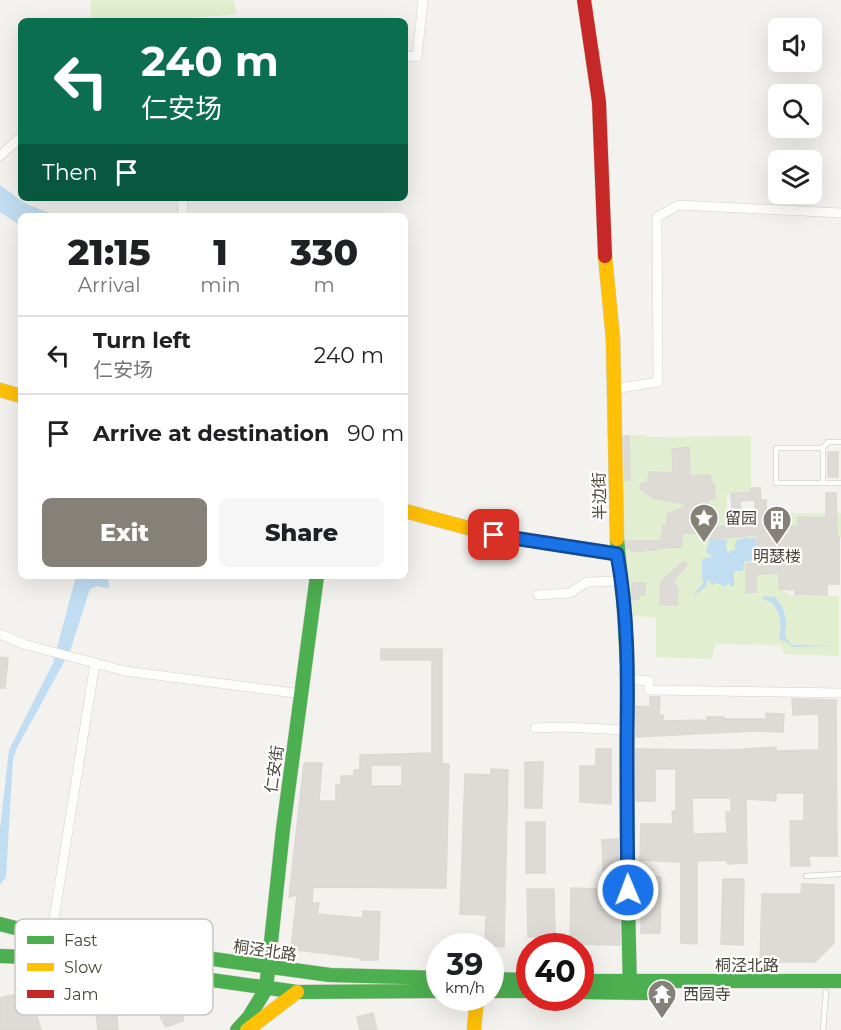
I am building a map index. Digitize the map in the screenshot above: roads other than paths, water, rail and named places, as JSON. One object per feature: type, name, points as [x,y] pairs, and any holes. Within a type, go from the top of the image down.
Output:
[{"type":"main road","name":"半边街","points":[[584,0],[599,102],[606,270],[613,339],[617,554],[622,581],[628,679],[626,821],[630,988]]},
{"type":"main road","points":[[0,390],[18,395]]},
{"type":"main road","points":[[408,512],[494,535],[617,554]]},
{"type":"main road","name":"仁安街","points":[[266,988],[283,829],[317,579]]},
{"type":"main road","name":"桐泾北路","points":[[0,924],[15,928]]},
{"type":"main road","name":"桐泾北路","points":[[0,931],[15,933]]},
{"type":"main road","points":[[0,946],[15,949]]},
{"type":"main road","points":[[0,956],[15,956]]},
{"type":"main road","name":"桐泾北路","points":[[213,959],[330,975],[426,978]]},
{"type":"main road","points":[[213,980],[297,992],[426,991]]},
{"type":"main road","name":"桐泾北路","points":[[594,991],[841,981]]},
{"type":"main road","name":"桐泾北路","points":[[594,983],[630,988],[841,992]]},
{"type":"main road","points":[[237,1030],[249,1017],[266,988]]},
{"type":"main road","points":[[247,1030],[297,992]]},
{"type":"main road","points":[[474,1030],[476,1011]]},
{"type":"street","points":[[408,56],[417,57],[423,0]]},
{"type":"street","points":[[0,156],[18,140]]},
{"type":"street","points":[[614,389],[658,382],[657,218],[679,205],[841,213]]},
{"type":"street","points":[[538,595],[570,593],[587,582],[622,581]]},
{"type":"street","points":[[0,634],[23,644],[125,670],[302,694]]},
{"type":"street","points":[[54,919],[95,663]]},
{"type":"street","points":[[628,679],[649,681],[649,690],[841,693]]},
{"type":"street","points":[[535,728],[627,730]]},
{"type":"lane","points":[[823,483],[823,448],[828,442],[841,442]]},
{"type":"lane","points":[[823,448],[776,448],[776,483],[841,483]]},
{"type":"lane","points":[[806,876],[841,874]]},
{"type":"lane","points":[[823,1030],[826,992]]},
{"type":"water","points":[[0,185],[18,198],[18,201],[50,213],[18,213],[18,224],[0,212]]},
{"type":"water","points":[[719,536],[727,540],[726,548],[729,554],[730,551],[735,550],[738,539],[755,537],[757,561],[744,561],[743,571],[734,571],[734,586],[730,586],[729,583],[725,586],[716,583],[713,585],[708,579],[706,586],[695,595],[692,603],[695,593],[704,582],[702,559],[713,557],[706,552],[710,539],[718,539]]},
{"type":"water","points":[[75,579],[108,579],[109,588],[97,586],[90,589],[70,651],[13,759],[6,877],[0,885],[0,829],[9,750],[53,663]]},
{"type":"water","points":[[763,596],[775,597],[783,608],[786,620],[785,636],[791,645],[834,646],[792,647],[786,641],[779,640],[781,626],[778,612],[773,603],[763,599]]},
{"type":"place","name":"留园","points":[[704,544]]},
{"type":"place","name":"明瑟楼","points":[[777,546]]},
{"type":"place","name":"西园寺","points":[[662,1020]]}]
